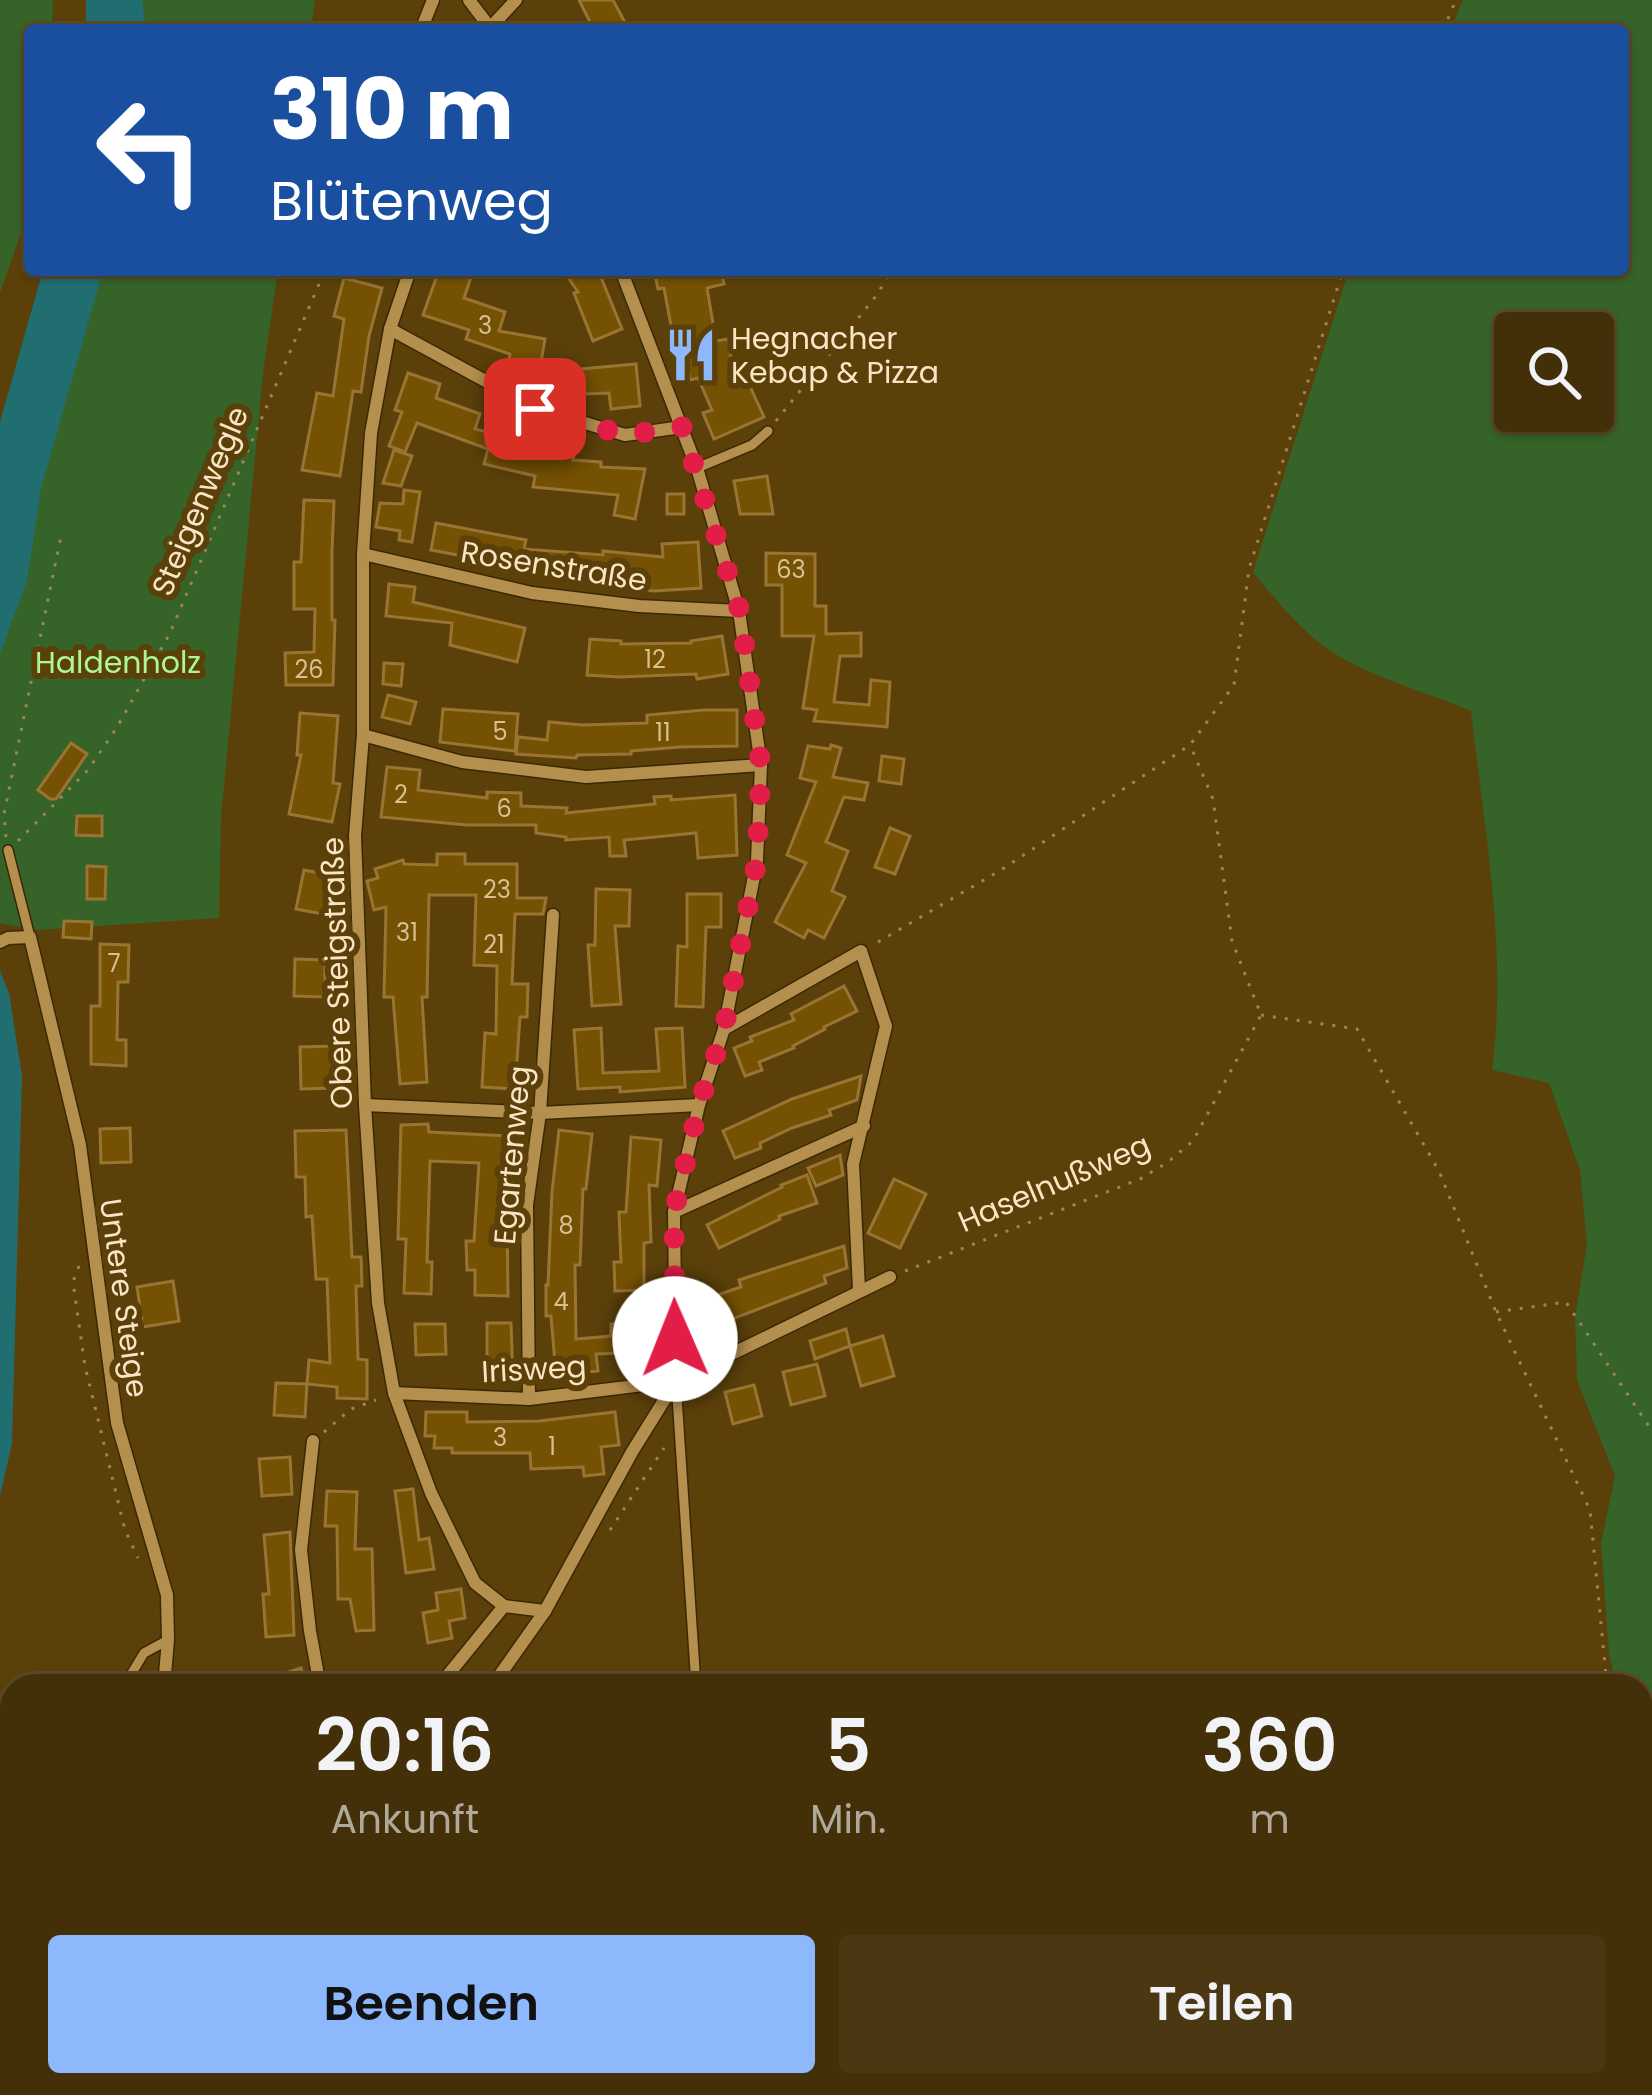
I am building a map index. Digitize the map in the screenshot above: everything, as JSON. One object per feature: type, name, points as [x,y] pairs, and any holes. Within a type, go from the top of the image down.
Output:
[{"type":"street","points":[[494,24],[516,0]]},
{"type":"street","name":"Obere Steigstraße","points":[[408,276],[390,329],[371,433],[363,554],[364,735],[355,836],[378,1303],[394,1393],[431,1493],[475,1583],[504,1606]]},
{"type":"street","points":[[623,276],[697,468],[740,611],[761,766],[757,861],[724,1029],[699,1105],[674,1212],[676,1381]]},
{"type":"street","points":[[390,329],[535,409],[625,435],[682,427]]},
{"type":"street","name":"Rosenstraße","points":[[363,554],[532,593],[639,606],[740,611]]},
{"type":"street","points":[[364,735],[462,763],[586,777],[761,766]]},
{"type":"street","name":"Egartenweg","points":[[529,1399],[527,1205],[540,1113],[553,915]]},
{"type":"street","points":[[4,940],[30,938]]},
{"type":"street","name":"Untere Steige","points":[[30,938],[80,1145],[117,1423],[166,1595],[165,1674]]},
{"type":"street","points":[[724,1029],[861,952],[886,1026],[853,1164],[859,1290]]},
{"type":"street","points":[[365,1106],[540,1113],[699,1105]]},
{"type":"street","points":[[674,1212],[864,1126]]},
{"type":"street","points":[[500,1674],[545,1611],[676,1381],[890,1277]]},
{"type":"street","name":"Irisweg","points":[[394,1393],[529,1399],[676,1381]]},
{"type":"street","points":[[313,1441],[302,1550],[318,1674]]},
{"type":"street","points":[[449,1674],[504,1606],[545,1611]]},
{"type":"lane","points":[[697,468],[752,445],[768,431]]},
{"type":"lane","points":[[8,850],[30,938]]},
{"type":"lane","points":[[676,1381],[694,1674]]},
{"type":"lane","points":[[131,1674],[144,1653],[168,1640]]},
{"type":"path","name":"Steigenwegle","points":[[8,850],[88,770],[170,632],[322,276]]},
{"type":"path","points":[[768,431],[888,276]]},
{"type":"path","points":[[861,952],[1001,871],[1190,745],[1234,685],[1249,569],[1340,276]]},
{"type":"path","points":[[8,850],[4,814],[61,536]]},
{"type":"path","points":[[1190,745],[1214,800],[1232,941],[1261,1015],[1357,1029],[1439,1171],[1496,1312],[1590,1510],[1606,1674]]},
{"type":"path","name":"Haselnußweg","points":[[890,1277],[1141,1179],[1168,1162],[1192,1142],[1261,1015]]},
{"type":"path","points":[[1496,1312],[1566,1302],[1652,1431]]},
{"type":"path","points":[[313,1441],[351,1409],[394,1393]]},
{"type":"path","points":[[600,1544],[667,1442]]},
{"type":"green space","points":[[0,0],[53,0],[52,24],[24,24],[24,224],[0,293]]},
{"type":"green space","points":[[130,0],[315,0],[312,24],[132,24]]},
{"type":"green space","points":[[1463,0],[1652,0],[1652,1674],[1614,1674],[1609,1654],[1601,1543],[1615,1476],[1577,1380],[1575,1318],[1587,1244],[1580,1170],[1549,1083],[1492,1070],[1496,935],[1471,711],[1348,661],[1299,625],[1253,572],[1347,276],[1629,276],[1629,24],[1453,24]]},
{"type":"green space","name":"Haldenholz","points":[[90,276],[277,276],[263,373],[221,818],[219,918],[37,930],[0,923],[0,639]]},
{"type":"water","points":[[86,0],[142,0],[145,24],[86,24]]},
{"type":"water","points":[[41,276],[101,276],[41,488],[27,581],[0,654],[0,422]]},
{"type":"water","points":[[0,971],[9,993],[22,1076],[12,1443],[0,1496]]},
{"type":"building","points":[[579,0],[613,0],[626,24],[591,24]]},
{"type":"building","points":[[437,276],[471,277],[464,298],[505,312],[499,331],[545,339],[541,362],[522,370],[508,367],[510,354],[466,339],[469,330],[423,315]]},
{"type":"building","points":[[567,276],[600,276],[622,329],[593,341],[574,293],[578,292]]},
{"type":"building","points":[[655,276],[722,276],[724,284],[707,288],[716,341],[728,339],[736,387],[748,382],[764,417],[714,439],[703,413],[712,410],[698,378],[690,380],[681,330],[672,331],[664,288],[658,289]]},
{"type":"building","points":[[344,278],[382,288],[361,392],[353,391],[340,476],[302,470],[317,393],[333,396],[344,319],[334,316]]},
{"type":"building","points":[[636,364],[640,406],[611,409],[609,393],[559,395],[558,371]]},
{"type":"building","points":[[408,373],[440,384],[436,398],[480,414],[475,429],[526,442],[525,447],[574,454],[573,460],[601,462],[601,467],[645,469],[635,519],[614,515],[618,495],[533,487],[535,476],[484,464],[488,449],[417,423],[405,452],[389,446],[402,412],[395,410]]},
{"type":"building","points":[[394,450],[412,456],[401,486],[383,483]]},
{"type":"building","points":[[767,476],[773,514],[740,514],[734,481]]},
{"type":"building","points":[[404,490],[420,492],[412,542],[399,540],[400,531],[376,527],[380,503],[403,504]]},
{"type":"building","points":[[667,494],[684,494],[684,514],[667,514]]},
{"type":"building","points":[[304,500],[334,501],[333,685],[286,685],[285,653],[314,652],[315,609],[294,609],[294,562],[301,562]]},
{"type":"building","points":[[436,523],[526,540],[524,549],[603,555],[603,551],[663,557],[662,544],[698,542],[701,588],[654,591],[600,586],[600,580],[553,576],[431,550]]},
{"type":"building","points":[[766,553],[815,554],[815,606],[826,606],[826,634],[861,633],[861,656],[840,656],[834,702],[869,705],[871,680],[890,682],[887,727],[814,721],[817,710],[803,708],[814,636],[782,636],[782,585],[766,585]]},
{"type":"building","points":[[389,584],[415,587],[413,602],[525,628],[517,662],[450,645],[452,623],[386,616]]},
{"type":"building","points":[[722,636],[728,674],[697,679],[696,674],[587,675],[590,639],[621,644],[691,643]]},
{"type":"building","points":[[384,663],[403,664],[401,686],[383,684]]},
{"type":"building","points":[[388,695],[416,702],[410,724],[382,717]]},
{"type":"building","points":[[443,709],[518,714],[515,751],[440,742]]},
{"type":"building","points":[[737,710],[737,746],[576,758],[516,754],[518,737],[547,740],[549,722],[647,723],[647,715]]},
{"type":"building","points":[[300,713],[338,716],[333,783],[340,784],[332,822],[289,814],[301,755],[297,755]]},
{"type":"building","points":[[71,743],[87,754],[56,799],[50,799],[38,790]]},
{"type":"building","points":[[831,745],[841,748],[833,777],[868,783],[864,800],[844,797],[826,842],[848,851],[832,891],[845,897],[824,938],[808,930],[804,938],[775,922],[806,863],[787,855],[816,782],[800,778],[808,746],[830,749]]},
{"type":"building","points":[[882,756],[904,759],[901,784],[879,781]]},
{"type":"building","points":[[387,767],[420,770],[418,790],[487,798],[487,792],[521,793],[521,806],[567,808],[566,813],[655,804],[654,797],[735,795],[737,855],[698,858],[696,833],[624,840],[626,856],[610,856],[609,837],[566,840],[536,833],[536,825],[381,817]]},
{"type":"building","points":[[77,816],[102,816],[102,836],[76,835]]},
{"type":"building","points":[[890,828],[910,836],[895,874],[875,867]]},
{"type":"building","points":[[437,854],[465,854],[465,864],[517,864],[517,898],[546,898],[543,914],[515,914],[512,984],[528,984],[527,1017],[520,1017],[515,1089],[482,1087],[485,1033],[496,1034],[497,966],[474,965],[476,895],[429,895],[427,997],[422,997],[427,1082],[400,1084],[393,997],[384,997],[386,907],[374,910],[367,881],[378,878],[375,869],[403,860],[404,864],[437,865]]},
{"type":"building","points":[[87,866],[106,867],[105,899],[87,899]]},
{"type":"building","points":[[304,870],[335,876],[328,915],[296,909]]},
{"type":"building","points":[[596,889],[630,890],[629,926],[615,926],[621,1004],[592,1006],[588,945],[595,945]]},
{"type":"building","points":[[687,894],[721,894],[721,927],[706,927],[703,1007],[676,1006],[678,946],[687,947]]},
{"type":"building","points":[[64,921],[92,922],[91,939],[63,937]]},
{"type":"building","points":[[100,944],[129,945],[128,982],[118,982],[117,1040],[126,1040],[126,1066],[91,1064],[91,1006],[100,1006]]},
{"type":"building","points":[[295,959],[325,960],[325,997],[294,996]]},
{"type":"building","points":[[844,986],[857,1011],[794,1048],[759,1062],[762,1070],[745,1076],[734,1048],[794,1020],[791,1014]]},
{"type":"building","points":[[601,1028],[603,1073],[659,1071],[656,1029],[682,1028],[685,1087],[620,1092],[620,1087],[578,1089],[574,1030]]},
{"type":"building","points":[[334,1046],[335,1088],[301,1089],[300,1047]]},
{"type":"building","points":[[861,1076],[857,1100],[735,1158],[723,1131],[792,1099]]},
{"type":"building","points":[[428,1124],[429,1132],[508,1136],[504,1214],[508,1296],[475,1295],[475,1270],[467,1270],[466,1241],[474,1241],[479,1163],[430,1161],[427,1262],[432,1262],[431,1294],[404,1293],[406,1239],[398,1239],[401,1125]]},
{"type":"building","points":[[130,1128],[131,1162],[101,1163],[100,1129]]},
{"type":"building","points":[[346,1130],[352,1257],[361,1257],[362,1286],[356,1286],[358,1359],[367,1360],[367,1399],[337,1398],[337,1387],[307,1384],[309,1360],[330,1363],[327,1279],[316,1279],[305,1177],[296,1177],[295,1131]]},
{"type":"building","points":[[559,1130],[592,1134],[583,1189],[580,1265],[575,1265],[576,1339],[611,1336],[611,1324],[645,1323],[646,1352],[596,1354],[598,1371],[556,1375],[546,1285]]},
{"type":"building","points":[[631,1137],[661,1140],[657,1186],[649,1185],[651,1242],[644,1243],[644,1290],[615,1291],[614,1262],[621,1262],[619,1212],[626,1212]]},
{"type":"building","points":[[840,1155],[843,1175],[816,1186],[808,1168]]},
{"type":"building","points":[[807,1175],[817,1203],[779,1216],[719,1248],[707,1225]]},
{"type":"building","points":[[894,1179],[926,1194],[900,1248],[868,1233]]},
{"type":"building","points":[[844,1246],[847,1268],[824,1276],[826,1283],[722,1323],[714,1296],[741,1287],[739,1280]]},
{"type":"building","points":[[173,1281],[179,1321],[143,1327],[137,1287]]},
{"type":"building","points":[[487,1323],[511,1323],[513,1380],[487,1380]]},
{"type":"building","points":[[415,1324],[445,1324],[446,1354],[416,1355]]},
{"type":"building","points":[[846,1329],[850,1346],[815,1359],[810,1341]]},
{"type":"building","points":[[883,1336],[894,1376],[861,1386],[850,1346]]},
{"type":"building","points":[[817,1364],[825,1396],[791,1405],[783,1372]]},
{"type":"building","points":[[276,1383],[307,1384],[305,1417],[274,1415]]},
{"type":"building","points":[[754,1385],[762,1416],[733,1424],[725,1392]]},
{"type":"building","points":[[426,1412],[467,1412],[467,1422],[539,1421],[615,1412],[619,1445],[601,1447],[604,1474],[584,1476],[583,1467],[531,1469],[530,1453],[452,1453],[452,1448],[434,1448],[435,1436],[425,1436]]},
{"type":"building","points":[[290,1457],[292,1494],[262,1496],[259,1459]]},
{"type":"building","points":[[413,1489],[419,1540],[429,1538],[434,1569],[406,1573],[395,1491]]},
{"type":"building","points":[[327,1491],[357,1492],[355,1549],[372,1549],[374,1630],[356,1631],[350,1599],[338,1599],[337,1526],[325,1526]]},
{"type":"building","points":[[290,1532],[294,1635],[266,1637],[263,1594],[269,1594],[264,1535]]},
{"type":"building","points":[[461,1589],[465,1618],[449,1621],[452,1638],[428,1643],[423,1613],[438,1610],[436,1593]]},
{"type":"place","name":"Hegnacher Kebap & Pizza","points":[[691,355]]},
{"type":"route","points":[[535,409],[625,435],[682,427],[740,611],[761,766],[757,861],[724,1029],[699,1105],[674,1212],[675,1339]]}]
